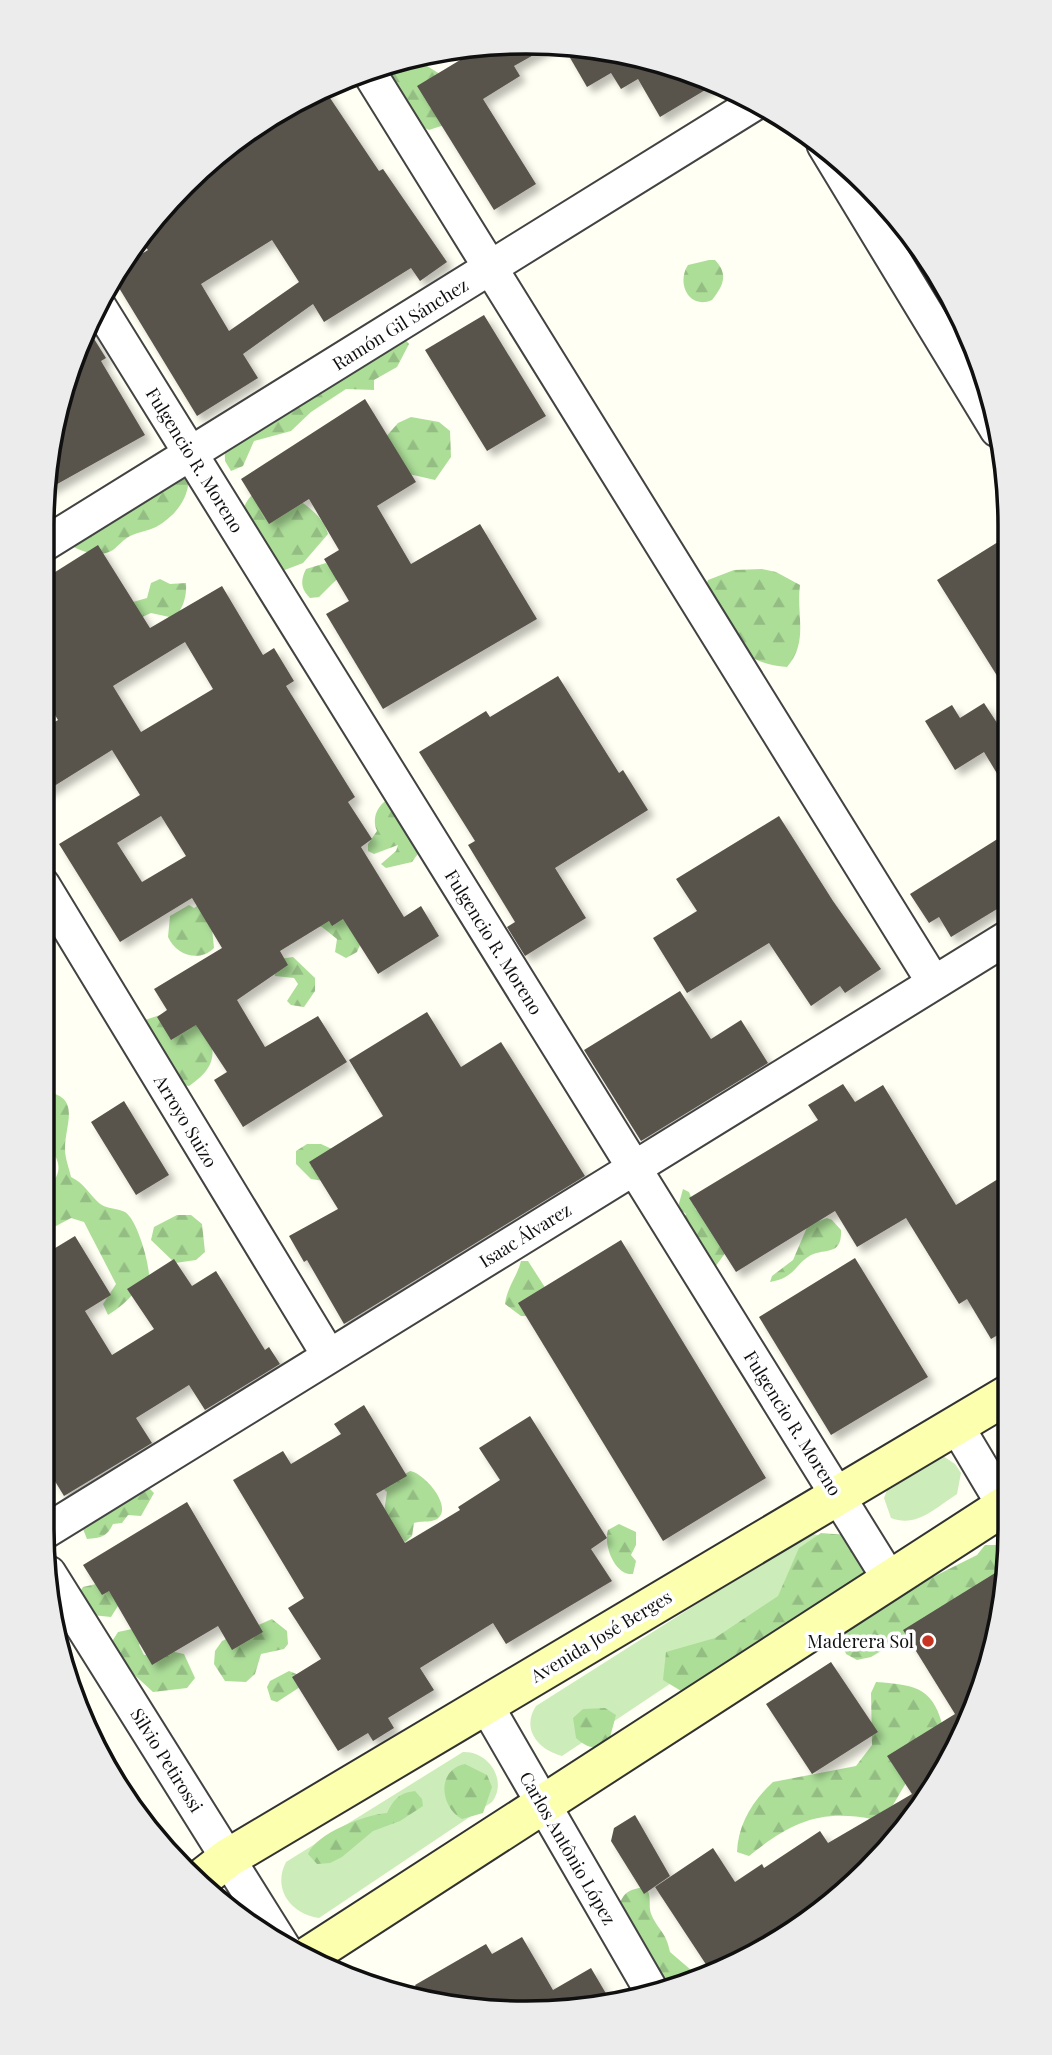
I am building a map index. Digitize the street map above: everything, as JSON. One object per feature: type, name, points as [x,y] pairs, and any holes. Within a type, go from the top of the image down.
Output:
[{"type":"main road","name":"Avenida José Berges","points":[[206,1875],[228,1858],[998,1400]]},
{"type":"main road","points":[[316,1951],[890,1580],[998,1514]]},
{"type":"street","points":[[373,79],[934,983]]},
{"type":"street","name":"Ramón Gil Sánchez","points":[[54,538],[746,109]]},
{"type":"street","points":[[843,177],[982,406]]},
{"type":"street","name":"Fulgencio R. Moreno","points":[[104,315],[890,1580]]},
{"type":"street","name":"Arroyo Suizo","points":[[54,903],[329,1356]]},
{"type":"street","name":"Isaac Álvarez","points":[[54,1526],[998,944]]},
{"type":"street","points":[[956,1425],[998,1493]]},
{"type":"street","name":"Silvio Petirossi","points":[[58,1587],[269,1925]]},
{"type":"street","name":"Carlos Antônio López","points":[[486,1705],[648,1985]]},
{"type":"green space","points":[[425,65],[448,79],[444,125],[429,130],[405,118],[384,79],[387,75]]},
{"type":"green space","points":[[715,260],[719,265],[723,280],[712,300],[697,301],[691,298],[684,287],[685,272],[688,265]]},
{"type":"green space","points":[[400,333],[409,344],[397,367],[374,380],[374,390],[346,389],[311,412],[291,431],[254,441],[243,466],[231,471],[225,461],[224,434]]},
{"type":"green space","points":[[411,417],[439,422],[450,431],[451,457],[435,480],[409,474],[378,446],[398,423]]},
{"type":"green space","points":[[160,459],[189,473],[185,497],[170,517],[156,527],[130,536],[107,553],[89,553],[66,542],[124,475],[135,467]]},
{"type":"green space","points":[[279,485],[320,518],[328,534],[303,563],[277,573],[242,515],[247,501],[254,493]]},
{"type":"green space","points":[[326,563],[338,578],[319,597],[310,598],[302,585],[306,569]]},
{"type":"green space","points":[[762,569],[776,572],[800,585],[800,638],[794,657],[787,667],[769,664],[744,652],[726,632],[703,593],[708,580],[734,570]]},
{"type":"green space","points":[[160,579],[170,584],[186,583],[182,606],[174,618],[151,613],[140,618],[133,602],[147,598],[151,583]]},
{"type":"green space","points":[[390,798],[420,851],[412,862],[386,868],[381,864],[396,851],[398,845],[374,854],[368,851],[368,844],[377,831],[377,812]]},
{"type":"green space","points":[[189,905],[194,908],[197,906],[212,928],[214,948],[202,955],[182,952],[168,937],[170,916]]},
{"type":"green space","points":[[347,916],[360,945],[357,952],[346,958],[335,952],[337,939],[322,927],[309,924]]},
{"type":"green space","points":[[293,957],[315,978],[315,991],[304,1007],[291,1005],[287,1001],[298,984],[294,978],[275,976],[273,969],[279,959]]},
{"type":"green space","points":[[178,1009],[205,1016],[211,1038],[210,1063],[206,1071],[189,1086],[176,1084],[139,1032],[145,1020]]},
{"type":"green space","points":[[54,1094],[63,1098],[69,1112],[65,1149],[71,1177],[102,1205],[130,1216],[145,1253],[149,1278],[126,1302],[108,1315],[103,1304],[116,1284],[84,1222],[71,1218],[54,1226],[54,1181],[58,1168],[55,1156]]},
{"type":"green space","points":[[307,1144],[321,1144],[334,1150],[324,1181],[311,1179],[296,1164],[296,1151]]},
{"type":"green space","points":[[683,1189],[689,1192],[696,1210],[702,1212],[726,1252],[715,1267],[683,1220],[686,1214],[678,1207]]},
{"type":"green space","points":[[177,1215],[191,1215],[202,1224],[205,1252],[196,1260],[175,1263],[151,1240],[154,1227]]},
{"type":"green space","points":[[827,1218],[841,1230],[839,1244],[832,1250],[811,1255],[790,1274],[770,1282],[772,1276],[793,1260],[808,1225]]},
{"type":"green space","points":[[521,1261],[528,1261],[546,1289],[533,1316],[521,1316],[505,1304]]},
{"type":"green space","points":[[943,1456],[955,1464],[961,1473],[957,1494],[918,1518],[891,1518],[884,1498],[889,1485],[934,1457]]},
{"type":"green space","points":[[410,1471],[421,1476],[433,1489],[442,1510],[435,1520],[414,1523],[412,1536],[405,1542],[384,1512],[387,1492],[382,1488]]},
{"type":"green space","points":[[147,1486],[154,1493],[141,1516],[128,1515],[122,1523],[113,1524],[103,1536],[87,1539],[81,1524],[120,1506],[120,1499]]},
{"type":"green space","points":[[619,1524],[636,1532],[636,1545],[631,1555],[636,1561],[633,1574],[621,1570],[609,1551],[608,1530]]},
{"type":"green space","points":[[809,1533],[830,1538],[836,1573],[562,1756],[539,1744],[530,1723],[536,1706]]},
{"type":"green space","points":[[821,1533],[846,1535],[863,1555],[863,1580],[686,1694],[663,1680],[666,1652],[715,1638],[778,1596],[799,1548]]},
{"type":"green space","points":[[985,1545],[997,1545],[995,1576],[928,1623],[871,1657],[857,1660],[846,1654],[842,1642],[847,1630],[903,1592],[977,1555]]},
{"type":"green space","points":[[96,1584],[103,1586],[121,1601],[111,1617],[92,1615],[79,1593],[83,1587]]},
{"type":"green space","points":[[272,1619],[287,1631],[288,1644],[284,1649],[261,1654],[255,1674],[246,1682],[225,1681],[214,1664],[215,1651],[222,1641]]},
{"type":"green space","points":[[132,1629],[145,1636],[139,1645],[144,1655],[170,1651],[184,1654],[195,1678],[187,1688],[153,1692],[114,1656],[111,1643],[118,1632]]},
{"type":"green space","points":[[289,1671],[299,1675],[300,1687],[277,1702],[271,1700],[267,1687],[270,1681]]},
{"type":"green space","points":[[876,1682],[903,1685],[922,1691],[935,1706],[944,1731],[920,1759],[893,1805],[872,1819],[836,1816],[806,1821],[778,1835],[749,1856],[737,1852],[740,1832],[748,1813],[773,1782],[856,1766],[872,1745],[871,1693]]},
{"type":"green space","points":[[605,1708],[616,1715],[609,1741],[592,1747],[576,1738],[573,1718],[583,1709]]},
{"type":"green space","points":[[463,1752],[481,1756],[493,1769],[498,1785],[492,1802],[319,1918],[309,1916],[293,1906],[283,1891],[281,1882],[286,1862]]},
{"type":"green space","points":[[465,1764],[487,1775],[492,1787],[483,1813],[462,1819],[449,1806],[444,1789],[449,1773]]},
{"type":"green space","points":[[415,1791],[422,1799],[423,1806],[400,1821],[373,1831],[342,1857],[330,1863],[317,1864],[308,1854],[313,1846],[331,1832],[354,1821],[387,1813],[398,1798]]},
{"type":"green space","points":[[646,1887],[651,1912],[670,1952],[691,1971],[649,1985],[620,1904],[627,1893]]},
{"type":"building","points":[[535,54],[514,66],[520,76],[483,99],[536,184],[494,210],[417,86],[463,58]]},
{"type":"building","points":[[569,56],[648,70],[706,90],[660,117],[638,79],[621,89],[611,73],[587,87]]},
{"type":"building","points":[[329,97],[379,171],[383,169],[447,262],[420,281],[411,268],[324,322],[313,304],[243,354],[258,378],[197,416],[119,287],[141,254],[148,250],[146,247],[171,215],[215,171],[290,117]],"holes":[[[272,240],[299,282],[229,331],[201,284]]]},
{"type":"building","points":[[484,315],[546,416],[487,451],[425,350]]},
{"type":"building","points":[[93,338],[106,358],[101,361],[145,435],[56,485],[70,404]]},
{"type":"building","points":[[365,399],[416,482],[377,506],[411,564],[480,524],[537,619],[383,709],[326,614],[349,601],[324,559],[339,550],[309,499],[269,524],[241,479]]},
{"type":"building","points":[[998,542],[998,677],[937,580]]},
{"type":"building","points":[[98,545],[150,628],[222,586],[263,655],[274,648],[294,681],[286,686],[355,797],[348,802],[372,839],[361,847],[404,917],[421,906],[439,936],[378,974],[343,919],[332,926],[329,921],[280,951],[288,965],[237,1000],[265,1047],[318,1016],[347,1062],[243,1127],[214,1080],[227,1072],[196,1025],[171,1040],[157,1017],[167,1010],[154,989],[222,948],[192,898],[120,942],[59,844],[140,795],[112,750],[54,786],[54,722],[58,720],[54,713],[54,573]],"holes":[[[185,642],[213,689],[141,732],[113,686]],[[161,816],[186,856],[142,882],[117,843]]]},
{"type":"building","points":[[558,676],[619,773],[623,770],[648,810],[555,868],[586,918],[525,956],[507,927],[515,922],[468,845],[475,841],[419,752],[486,711],[490,717]]},
{"type":"building","points":[[984,703],[998,724],[998,775],[984,752],[955,770],[925,721],[952,705],[960,718]]},
{"type":"building","points":[[779,816],[833,901],[881,969],[845,993],[840,986],[811,1006],[769,943],[687,993],[653,938],[697,911],[676,879]]},
{"type":"building","points":[[998,839],[998,908],[951,937],[939,917],[929,923],[910,894]]},
{"type":"building","points":[[680,991],[711,1039],[741,1020],[768,1063],[641,1141],[584,1050]]},
{"type":"building","points":[[427,1012],[461,1067],[501,1042],[585,1176],[344,1324],[307,1260],[304,1262],[289,1236],[338,1209],[309,1162],[383,1116],[349,1060]]},
{"type":"building","points":[[843,1084],[855,1102],[883,1085],[956,1205],[998,1179],[998,1335],[991,1339],[967,1299],[959,1304],[906,1218],[857,1247],[835,1211],[736,1272],[689,1198],[818,1120],[808,1105]]},
{"type":"building","points":[[124,1101],[169,1175],[136,1195],[91,1122]]},
{"type":"building","points":[[75,1236],[111,1295],[85,1311],[112,1355],[154,1329],[127,1289],[174,1259],[192,1286],[216,1271],[265,1350],[269,1347],[280,1364],[205,1410],[189,1385],[136,1418],[152,1443],[64,1496],[54,1480],[54,1249]]},
{"type":"building","points":[[621,1240],[766,1478],[663,1541],[518,1303]]},
{"type":"building","points":[[855,1258],[928,1377],[831,1435],[759,1317]]},
{"type":"building","points":[[364,1405],[407,1476],[376,1494],[405,1543],[460,1510],[458,1507],[500,1480],[479,1448],[530,1416],[607,1538],[591,1549],[612,1581],[506,1644],[493,1623],[420,1668],[434,1690],[388,1718],[394,1728],[373,1741],[368,1733],[338,1751],[292,1677],[321,1659],[288,1608],[304,1598],[233,1480],[283,1451],[291,1464],[341,1434],[334,1424]]},
{"type":"building","points":[[187,1502],[263,1632],[232,1650],[218,1626],[152,1665],[109,1591],[102,1595],[83,1565]]},
{"type":"building","points":[[996,1573],[982,1651],[962,1710],[935,1765],[900,1816],[860,1863],[813,1903],[762,1938],[707,1965],[655,1887],[713,1848],[735,1882],[762,1864],[764,1868],[820,1831],[828,1843],[912,1794],[887,1756],[955,1714],[903,1630]]},
{"type":"building","points":[[831,1662],[878,1732],[812,1774],[766,1704]]},
{"type":"building","points":[[635,1815],[670,1876],[644,1894],[611,1841],[614,1828]]},
{"type":"building","points":[[522,1937],[553,1990],[591,1968],[606,1994],[557,2000],[495,2000],[434,1992],[417,1988],[415,1985],[486,1944],[492,1954]]},
{"type":"place","name":"Maderera Sol","points":[[928,1641]]}]
